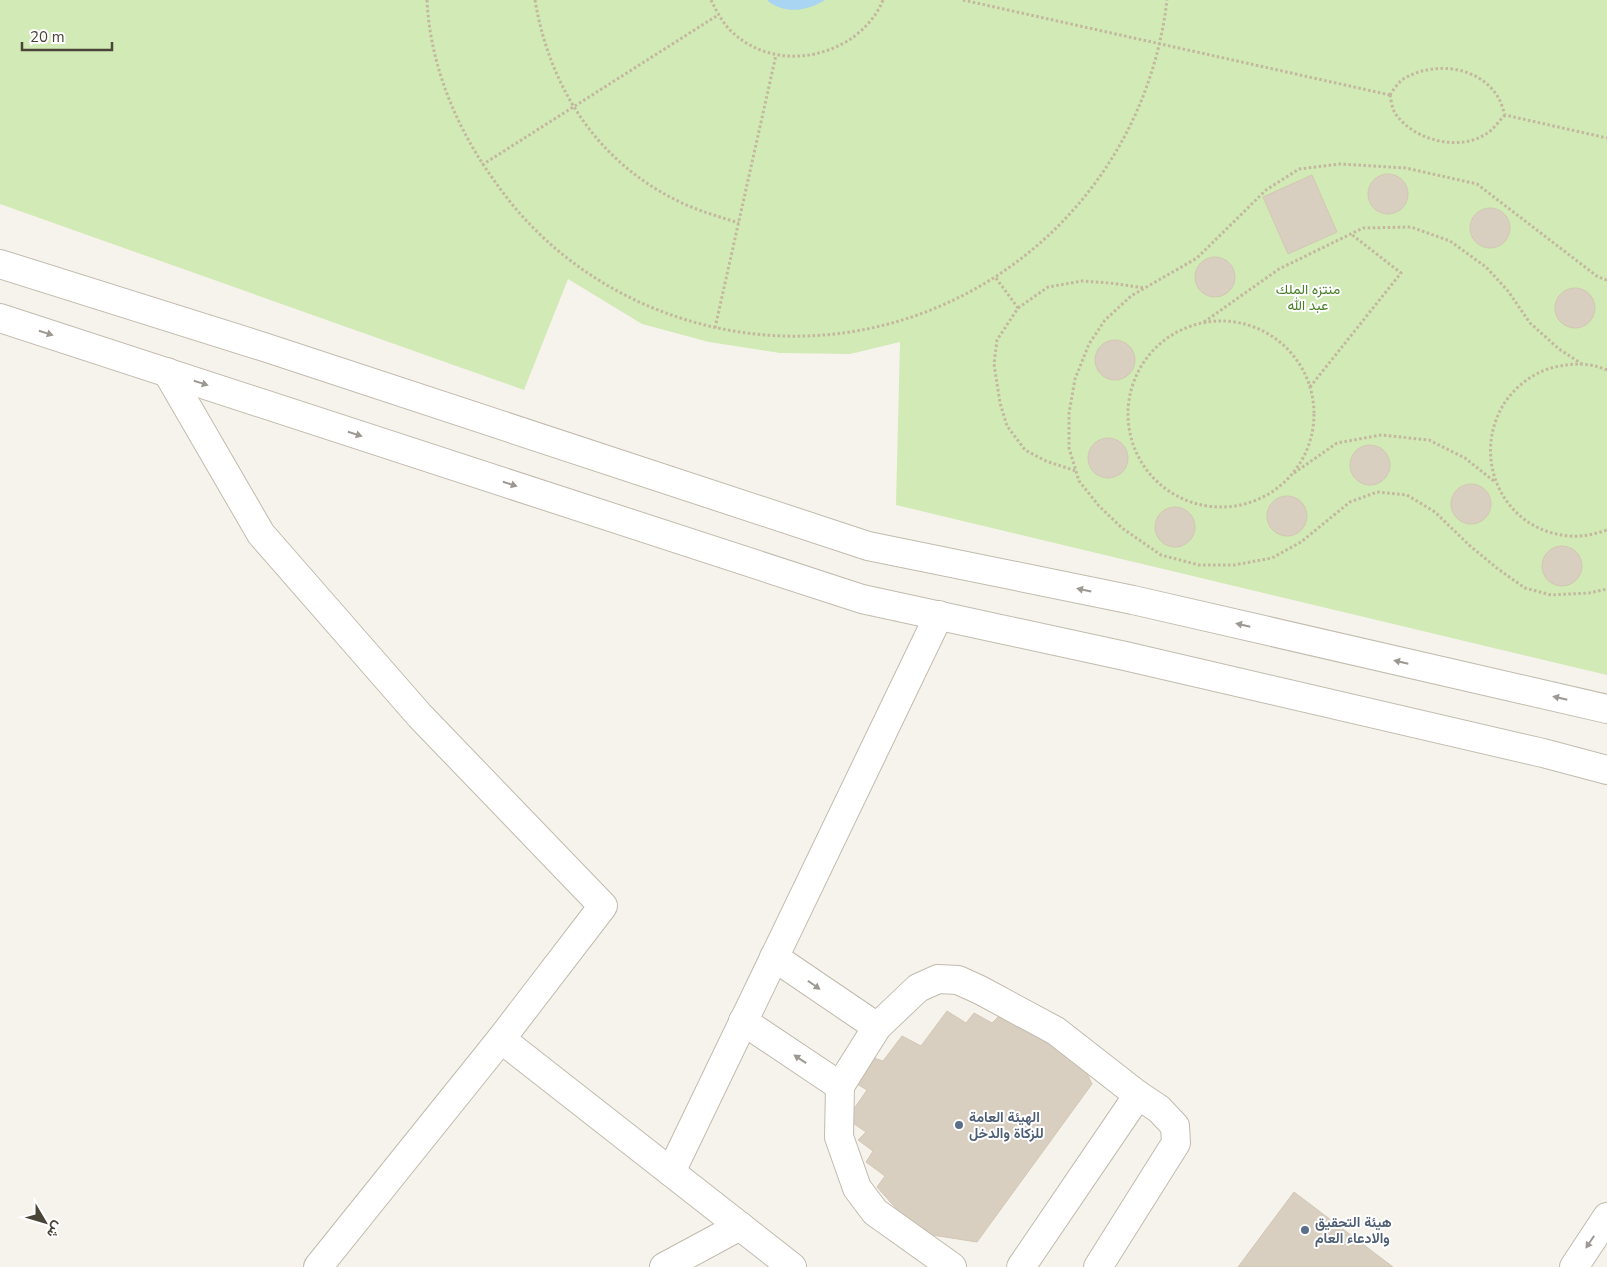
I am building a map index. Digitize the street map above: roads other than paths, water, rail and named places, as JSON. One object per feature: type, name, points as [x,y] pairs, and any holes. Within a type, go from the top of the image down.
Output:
[{"type":"street","points":[[0,264],[274,350],[868,546],[1133,600],[1607,709]]},
{"type":"street","points":[[0,318],[862,599],[1154,662],[1543,753],[1607,770]]},
{"type":"street","points":[[167,372],[262,534],[420,716],[603,906],[502,1039],[318,1267]]},
{"type":"street","points":[[671,1172],[940,616]]},
{"type":"street","points":[[774,957],[877,1027]]},
{"type":"street","points":[[952,1267],[875,1212],[857,1188],[839,1136],[840,1086],[877,1027],[918,988],[938,979],[958,980],[1056,1032],[1159,1109],[1175,1126],[1176,1143],[1098,1267]]},
{"type":"street","points":[[743,1021],[840,1086]]},
{"type":"street","points":[[502,1039],[792,1267]]},
{"type":"street","points":[[1021,1267],[1138,1095]]},
{"type":"street","points":[[1574,1267],[1607,1217]]},
{"type":"street","points":[[664,1267],[740,1226]]},
{"type":"water","points":[[767,0],[825,0],[811,7],[796,10],[781,8]]},
{"type":"place","name":"الهيئة العامة للزكاة والدخل","points":[[959,1125]]},
{"type":"place","name":"هيئة التحقيق والادعاء العام","points":[[1305,1230]]},
{"type":"park label","name":"منتزه الملك عبد الله","points":[[1308,298]]}]
